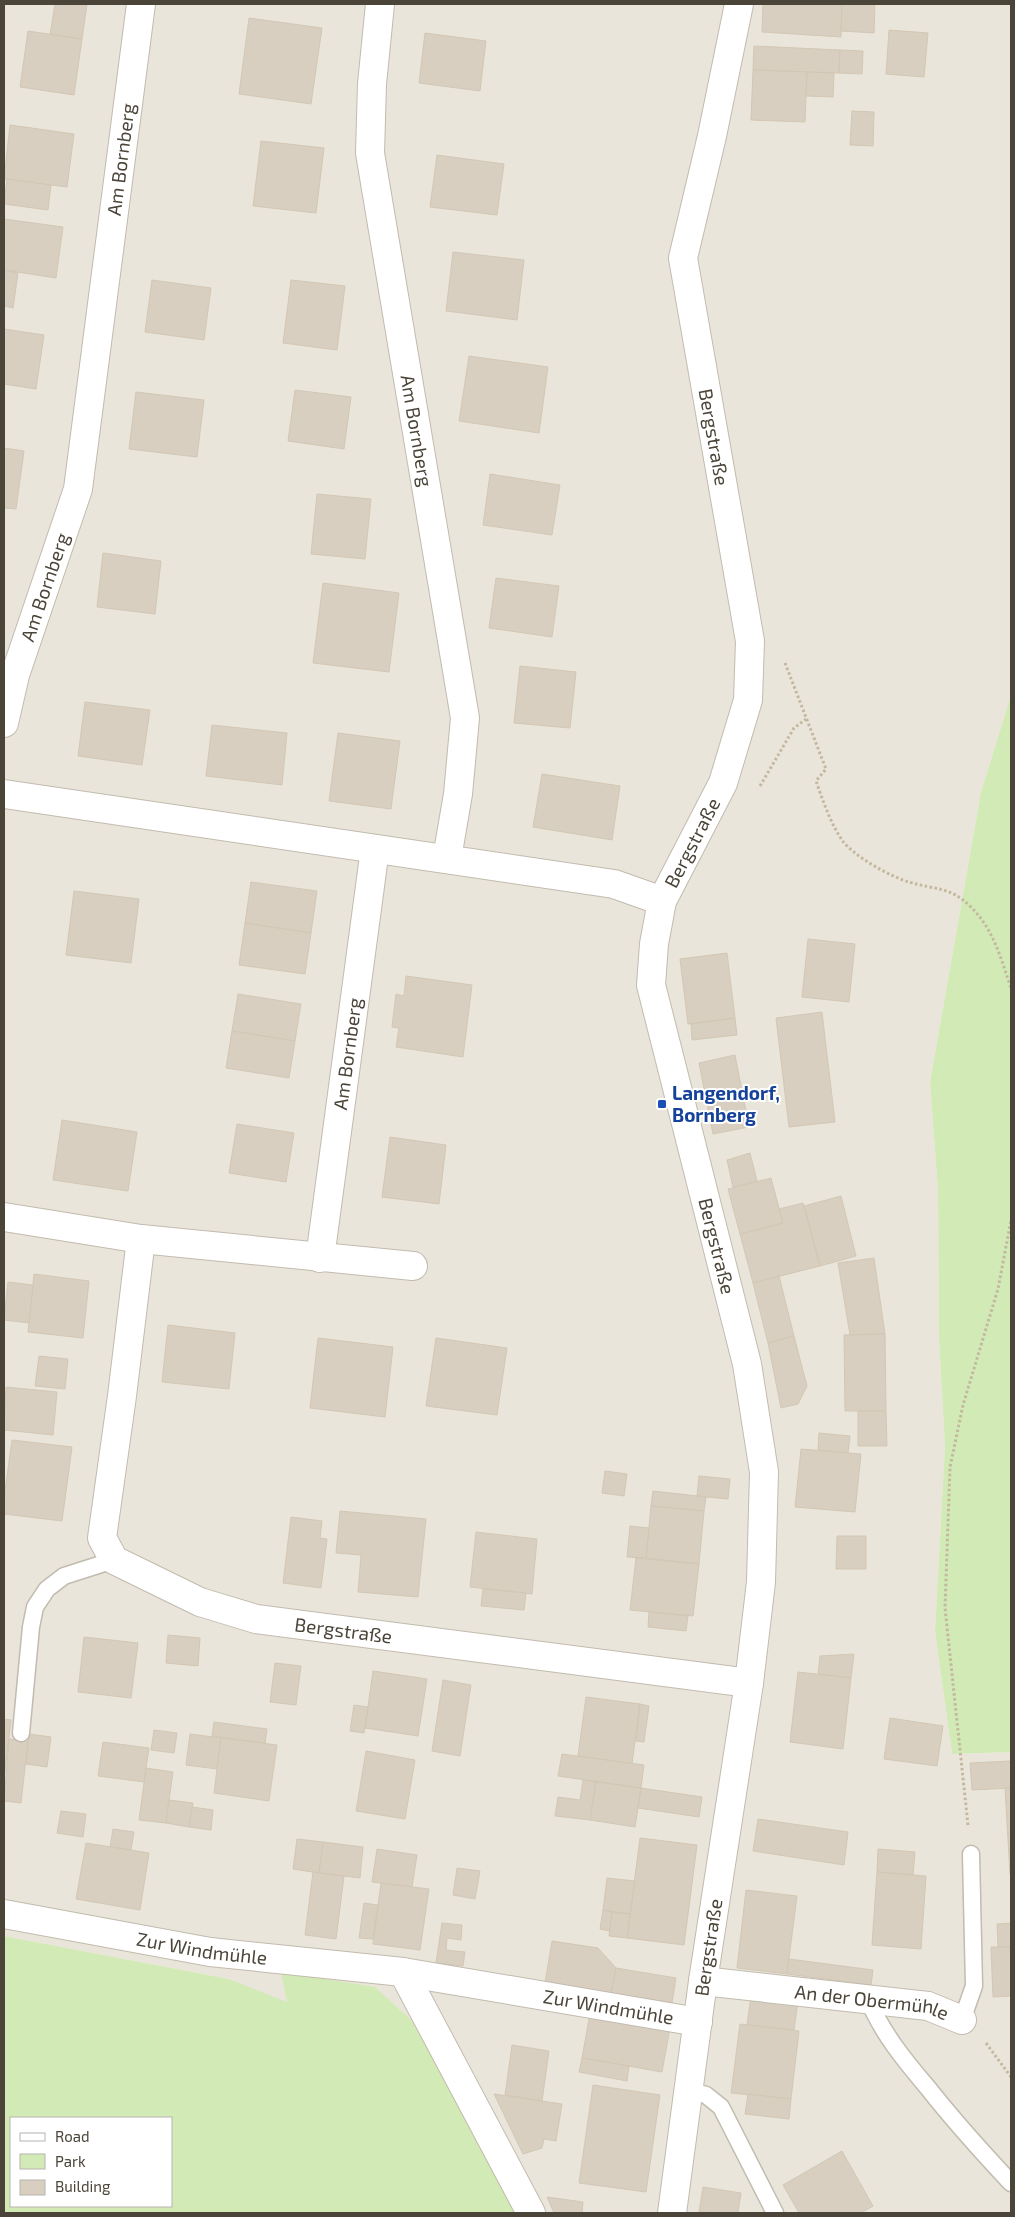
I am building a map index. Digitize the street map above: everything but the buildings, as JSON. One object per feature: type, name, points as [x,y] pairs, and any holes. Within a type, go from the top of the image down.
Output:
[{"type":"street","name":"Am Bornberg","points":[[4,723],[15,675],[78,489],[141,4]]},
{"type":"street","name":"Am Bornberg","points":[[380,4],[372,84],[370,153],[465,718],[458,794],[447,858]]},
{"type":"street","name":"Bergstraße","points":[[672,2213],[698,2022],[749,1683],[761,1582],[764,1472],[747,1364],[650,985],[654,944],[662,901],[723,783],[748,700],[750,640],[683,258],[712,136],[739,4]]},
{"type":"street","points":[[4,794],[614,884],[662,901]]},
{"type":"street","name":"Am Bornberg","points":[[320,1258],[374,849]]},
{"type":"street","points":[[4,1216],[141,1238],[320,1258],[413,1266]]},
{"type":"street","points":[[114,1560],[102,1538],[122,1396],[141,1238]]},
{"type":"street","name":"Bergstraße","points":[[114,1560],[200,1602],[256,1619],[749,1683]]},
{"type":"street","name":"Zur Windmühle","points":[[4,1914],[210,1952],[403,1972],[698,2022]]},
{"type":"street","points":[[403,1972],[531,2213]]},
{"type":"street","name":"An der Obermühle","points":[[704,1981],[928,2006],[962,2020]]},
{"type":"lane","points":[[21,1733],[31,1627],[35,1607],[47,1589],[64,1576],[114,1560]]},
{"type":"lane","points":[[962,2020],[974,1986],[971,1854]]},
{"type":"lane","points":[[868,1999],[876,2018],[904,2059],[966,2136],[1011,2183]]},
{"type":"lane","points":[[689,2090],[706,2095],[721,2107],[775,2213]]},
{"type":"path","points":[[750,640],[778,644],[826,769],[816,781],[825,807],[843,841],[872,865],[909,882],[946,889],[971,907],[991,932],[1011,988]]},
{"type":"path","points":[[759,788],[794,728],[806,719]]},
{"type":"path","points":[[971,1854],[945,1608],[950,1467],[963,1405],[998,1289],[1011,1220]]},
{"type":"path","name":"An der Obermühle","points":[[962,2020],[982,2038],[1011,2077]]},
{"type":"shaded area","points":[[4,4],[1011,4],[1011,695],[981,792],[930,1082],[938,1191],[939,1339],[945,1446],[935,1631],[952,1754],[1011,1752],[1011,2213],[398,2213],[229,1979],[4,1936]]},
{"type":"green space","points":[[1011,695],[1011,1752],[952,1754],[935,1631],[945,1446],[939,1339],[938,1191],[930,1082],[981,792]]},
{"type":"green space","points":[[4,1936],[229,1979],[287,2002],[281,1972],[375,1987],[412,2021],[519,2213],[4,2213]]},
{"type":"place","name":"Langendorf, Bornberg","points":[[662,1104]]}]
